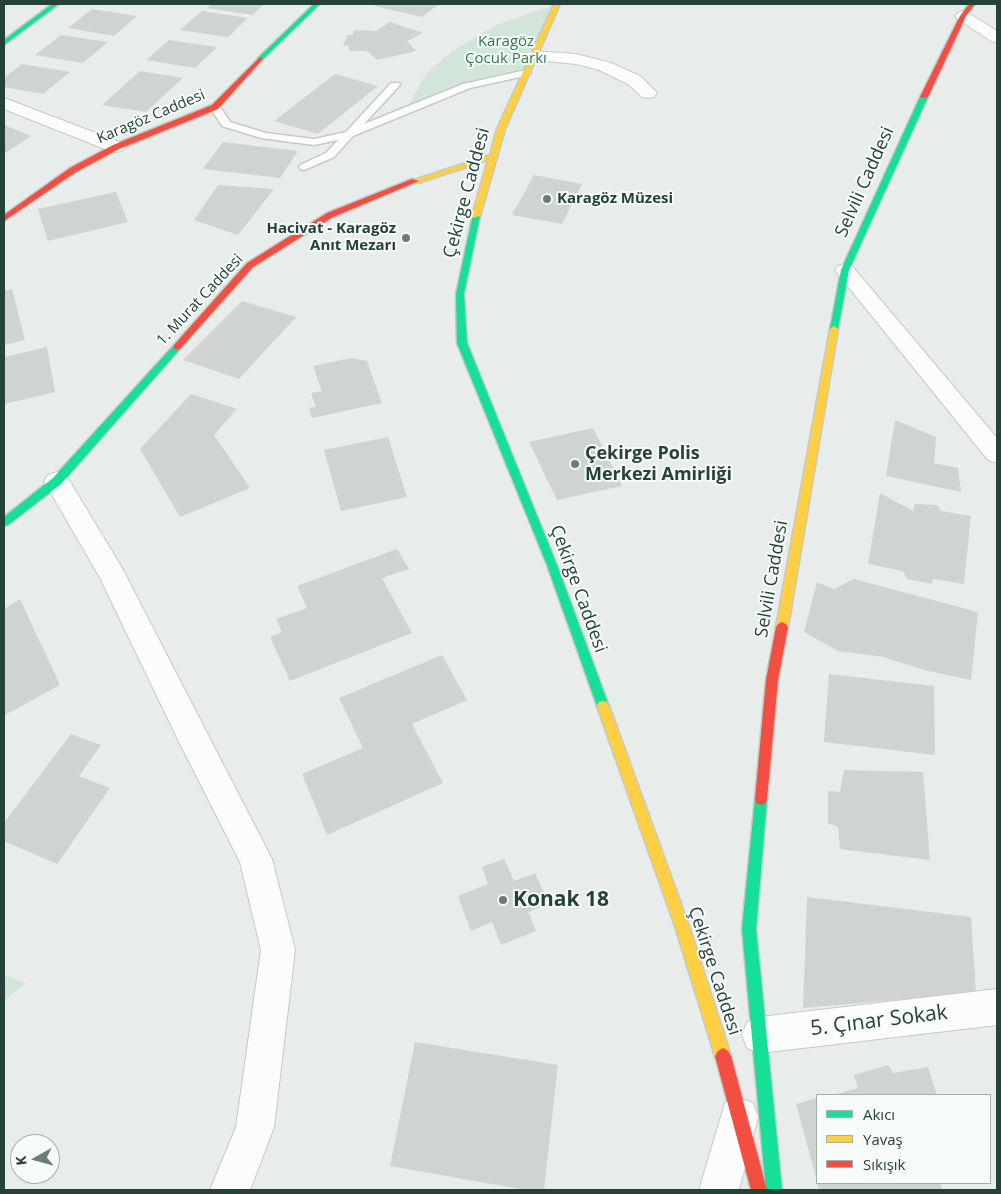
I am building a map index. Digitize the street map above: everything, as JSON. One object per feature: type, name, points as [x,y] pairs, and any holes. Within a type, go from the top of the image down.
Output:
[{"type":"street","points":[[4,42],[56,4]]},
{"type":"street","name":"Karagöz Caddesi","points":[[4,219],[73,170],[116,146],[215,107],[269,49],[318,4]]},
{"type":"street","name":"Çekirge Caddesi","points":[[557,4],[500,129],[471,235],[460,294],[462,343],[552,565],[682,926],[721,1049],[759,1190]]},
{"type":"street","points":[[968,10],[997,38]]},
{"type":"street","name":"Selvili Caddesi","points":[[774,1190],[749,929],[772,680],[845,270],[900,144],[968,10]]},
{"type":"street","points":[[533,56],[576,59],[605,66],[634,80],[648,93]]},
{"type":"street","points":[[4,103],[116,146]]},
{"type":"street","name":"1. Murat Caddesi","points":[[4,522],[57,481],[250,265],[330,215],[417,180],[493,156]]},
{"type":"street","points":[[845,270],[997,454]]},
{"type":"street","points":[[57,481],[112,575],[191,735],[256,859],[272,922],[278,950],[255,1127],[230,1190]]},
{"type":"street","name":"5. Çınar Sokak","points":[[760,1035],[997,1007]]},
{"type":"street","points":[[719,1190],[739,1117]]},
{"type":"lane","points":[[215,107],[226,124],[265,136],[314,142],[350,134],[467,86],[526,73]]},
{"type":"lane","points":[[304,167],[330,155],[395,85]]},
{"type":"green space","name":"Karagöz Çocuk Parkı","points":[[556,4],[526,73],[467,86],[405,112],[426,74],[451,52],[494,26]]},
{"type":"green space","points":[[4,975],[26,983],[4,1001]]},
{"type":"building","points":[[212,4],[264,4],[253,15],[207,8]]},
{"type":"building","points":[[377,4],[439,4],[422,17],[374,6]]},
{"type":"building","points":[[92,9],[137,16],[114,36],[68,28]]},
{"type":"building","points":[[202,11],[248,18],[228,37],[180,30]]},
{"type":"building","points":[[390,22],[423,33],[407,41],[416,51],[377,60],[367,51],[349,51],[349,46],[343,45],[348,35],[353,35],[354,30],[376,31]]},
{"type":"building","points":[[61,35],[108,42],[83,63],[35,55]]},
{"type":"building","points":[[169,40],[217,47],[195,68],[146,60]]},
{"type":"building","points":[[22,64],[70,72],[43,94],[4,87],[4,78]]},
{"type":"building","points":[[140,71],[183,78],[146,112],[102,105]]},
{"type":"building","points":[[335,74],[378,86],[318,134],[274,121]]},
{"type":"building","points":[[4,125],[31,136],[4,154]]},
{"type":"building","points":[[223,142],[298,151],[280,178],[203,169]]},
{"type":"building","name":"Karagöz Müzesi","points":[[534,175],[582,184],[562,224],[512,215]]},
{"type":"building","points":[[218,185],[274,189],[238,235],[194,220]]},
{"type":"building","points":[[116,192],[128,222],[48,241],[38,209]]},
{"type":"building","points":[[12,289],[25,340],[4,345],[4,291]]},
{"type":"building","points":[[242,301],[296,317],[239,379],[183,360]]},
{"type":"building","points":[[47,347],[55,392],[4,404],[4,357]]},
{"type":"building","points":[[351,358],[367,361],[382,403],[312,418],[309,408],[316,407],[311,393],[322,391],[313,366]]},
{"type":"building","points":[[191,394],[237,409],[214,435],[250,488],[180,517],[140,449]]},
{"type":"building","points":[[895,420],[936,437],[934,463],[958,468],[961,492],[886,476]]},
{"type":"building","name":"Çekirge Polis Merkezi Amirliği","points":[[593,428],[622,486],[557,500],[529,442]]},
{"type":"building","points":[[388,437],[407,497],[341,511],[324,450]]},
{"type":"building","points":[[880,493],[913,511],[915,504],[937,505],[941,511],[971,516],[964,584],[933,579],[932,584],[907,579],[903,571],[868,564]]},
{"type":"building","points":[[397,549],[409,569],[382,578],[412,633],[290,681],[270,637],[282,632],[276,619],[307,608],[297,586]]},
{"type":"building","points":[[854,579],[978,612],[971,680],[928,671],[883,657],[838,651],[804,632],[817,582],[834,589]]},
{"type":"building","points":[[20,599],[60,685],[5,715],[4,609]]},
{"type":"building","points":[[442,655],[467,700],[412,724],[443,783],[327,835],[302,774],[363,748],[339,698]]},
{"type":"building","points":[[829,674],[934,686],[935,755],[824,742]]},
{"type":"building","points":[[71,734],[101,745],[79,776],[110,788],[57,864],[4,841],[4,823]]},
{"type":"building","points":[[844,770],[923,772],[930,860],[840,849],[838,827],[828,823],[828,791],[840,792]]},
{"type":"building","name":"Konak 18","points":[[504,859],[514,881],[535,873],[549,904],[528,912],[536,931],[501,945],[492,922],[471,931],[458,896],[488,884],[482,867]]},
{"type":"building","points":[[807,897],[971,917],[976,993],[803,1008]]},
{"type":"building","points":[[415,1042],[558,1065],[544,1190],[526,1190],[390,1166]]},
{"type":"building","points":[[888,1065],[893,1073],[928,1067],[937,1094],[837,1094],[858,1088],[854,1075]]},
{"type":"building","points":[[816,1098],[816,1177],[796,1104]]},
{"type":"building","points":[[817,1184],[940,1184],[943,1190],[819,1190]]},
{"type":"traffic: fast","points":[[4,43],[56,4]]},
{"type":"traffic: fast","points":[[260,59],[317,4]]},
{"type":"traffic: fast","points":[[834,329],[845,270],[924,97]]},
{"type":"traffic: fast","points":[[476,216],[460,294],[462,343],[552,565],[603,706]]},
{"type":"traffic: fast","points":[[4,522],[57,481],[177,347]]},
{"type":"traffic: fast","points":[[761,799],[749,929],[774,1190]]},
{"type":"traffic: slow","points":[[476,216],[501,129],[557,4]]},
{"type":"traffic: slow","points":[[415,181],[493,156]]},
{"type":"traffic: slow","points":[[782,627],[834,329]]},
{"type":"traffic: slow","points":[[603,706],[682,926],[723,1056]]},
{"type":"traffic: jam","points":[[924,97],[963,16],[972,4]]},
{"type":"traffic: jam","points":[[4,219],[73,170],[116,147],[215,107],[260,59]]},
{"type":"traffic: jam","points":[[177,347],[250,265],[330,215],[415,181]]},
{"type":"traffic: jam","points":[[761,799],[772,680],[782,627]]},
{"type":"traffic: jam","points":[[723,1056],[759,1190]]},
{"type":"place","name":"Karagöz Müzesi","points":[[547,199]]},
{"type":"place","name":"Hacivat - Karagöz Anıt Mezarı","points":[[406,238]]},
{"type":"place","name":"Çekirge Polis Merkezi Amirliği","points":[[575,464]]},
{"type":"place","name":"Konak 18","points":[[503,900]]}]
